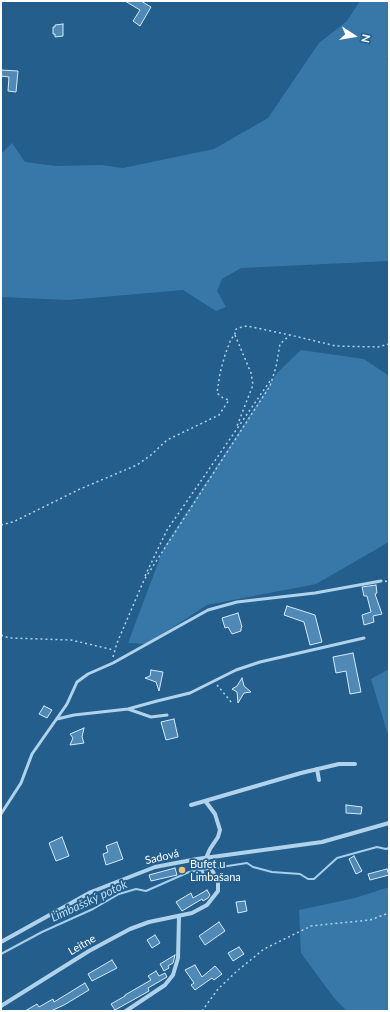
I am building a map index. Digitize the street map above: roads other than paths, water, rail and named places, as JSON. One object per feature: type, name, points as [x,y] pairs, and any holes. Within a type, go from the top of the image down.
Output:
[{"type":"street","points":[[191,805],[339,764],[355,764]]},
{"type":"street","points":[[317,770],[319,780]]},
{"type":"street","points":[[206,802],[215,814],[220,830],[218,837],[206,858]]},
{"type":"street","name":"Sadová","points":[[1,942],[72,901],[110,883],[155,867],[197,859],[322,842],[389,823]]},
{"type":"street","name":"Leitne","points":[[1,1006],[89,951],[130,929],[149,922],[179,917],[192,913],[207,904],[216,895],[219,886],[206,858]]},
{"type":"street","points":[[126,1011],[165,985],[174,975],[178,958],[179,917]]},
{"type":"lane","points":[[1,814],[21,783],[32,754],[67,704],[77,682],[88,674],[113,663],[208,610],[237,602],[315,594],[381,581]]},
{"type":"lane","points":[[57,719],[74,715],[128,709],[190,693],[236,670],[260,662],[364,638]]},
{"type":"lane","points":[[128,709],[151,717],[167,715]]},
{"type":"lane","points":[[197,859],[202,870]]},
{"type":"waterway","name":"Limbašský potok","points":[[1,954],[42,932],[93,909],[119,894],[136,889],[146,891],[189,872],[247,863],[253,867],[272,872],[300,874],[308,879],[314,879],[337,858],[377,847],[386,849],[389,848]]},
{"type":"place","name":"Bufet u Limbašana","points":[[182,870]]}]
